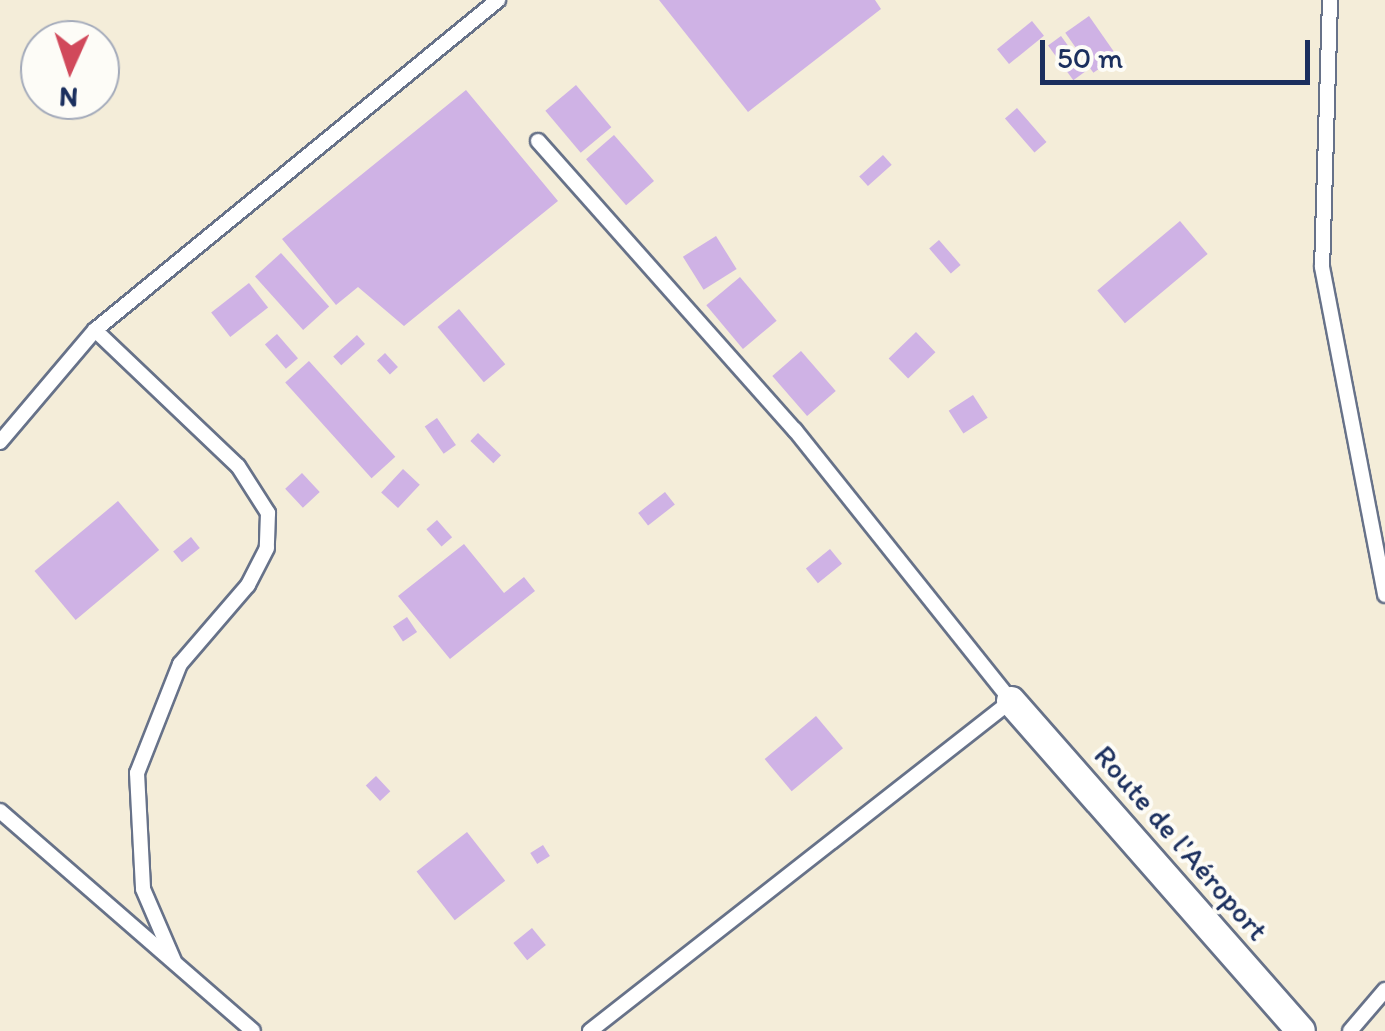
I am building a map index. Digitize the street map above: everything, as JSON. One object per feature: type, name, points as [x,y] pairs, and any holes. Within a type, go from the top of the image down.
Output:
[{"type":"street","name":"Route de l'Aéroport","points":[[1011,700],[1301,1031]]},
{"type":"lane","points":[[0,442],[95,330],[498,0]]},
{"type":"lane","points":[[1330,0],[1322,267],[1385,595]]},
{"type":"lane","points":[[538,141],[796,430],[1011,700],[590,1031]]},
{"type":"lane","points":[[95,330],[238,466],[268,513],[260,560],[180,664],[137,773],[143,889],[174,960]]},
{"type":"lane","points":[[0,811],[253,1031]]},
{"type":"lane","points":[[1350,1031],[1385,990]]},
{"type":"building","points":[[659,0],[875,0],[881,9],[748,112]]},
{"type":"building","points":[[1089,16],[1117,56],[1093,73],[1065,33]]},
{"type":"building","points":[[1032,21],[1044,36],[1009,64],[997,49]]},
{"type":"building","points":[[1061,36],[1086,71],[1073,80],[1048,45]]},
{"type":"building","points":[[576,85],[611,127],[581,153],[545,111]]},
{"type":"building","points":[[466,90],[558,201],[404,326],[358,287],[336,305],[282,239]]},
{"type":"building","points":[[1017,108],[1047,142],[1034,152],[1005,118]]},
{"type":"building","points":[[614,135],[654,181],[626,205],[586,159]]},
{"type":"building","points":[[883,155],[892,165],[868,186],[859,176]]},
{"type":"building","points":[[1180,221],[1208,254],[1125,323],[1097,290]]},
{"type":"building","points":[[716,236],[737,269],[704,290],[683,257]]},
{"type":"building","points":[[939,240],[961,265],[951,273],[929,249]]},
{"type":"building","points":[[281,253],[329,307],[303,330],[255,276]]},
{"type":"building","points":[[740,277],[777,321],[743,349],[706,305]]},
{"type":"building","points":[[249,283],[268,307],[230,337],[211,313]]},
{"type":"building","points":[[459,309],[505,364],[484,382],[438,327]]},
{"type":"building","points":[[916,332],[935,352],[908,379],[889,358]]},
{"type":"building","points":[[277,334],[298,358],[286,369],[265,344]]},
{"type":"building","points":[[357,335],[365,344],[341,365],[333,356]]},
{"type":"building","points":[[801,351],[836,391],[807,416],[772,376]]},
{"type":"building","points":[[385,353],[398,367],[390,374],[377,361]]},
{"type":"building","points":[[309,361],[395,457],[372,478],[285,382]]},
{"type":"building","points":[[973,395],[988,418],[963,433],[949,411]]},
{"type":"building","points":[[437,418],[456,445],[444,454],[425,427]]},
{"type":"building","points":[[478,433],[501,455],[493,463],[470,441]]},
{"type":"building","points":[[403,469],[420,485],[398,508],[381,492]]},
{"type":"building","points":[[302,473],[320,492],[303,508],[285,489]]},
{"type":"building","points":[[665,492],[675,505],[648,526],[638,513]]},
{"type":"building","points":[[118,501],[159,550],[76,620],[35,571]]},
{"type":"building","points":[[437,520],[452,537],[442,547],[426,529]]},
{"type":"building","points":[[191,537],[200,548],[182,562],[173,551]]},
{"type":"building","points":[[464,544],[504,593],[524,577],[535,591],[450,659],[398,596]]},
{"type":"building","points":[[830,549],[842,564],[818,583],[806,569]]},
{"type":"building","points":[[407,617],[417,632],[403,641],[393,627]]},
{"type":"building","points":[[816,716],[843,748],[792,791],[765,759]]},
{"type":"building","points":[[376,776],[390,791],[380,801],[366,786]]},
{"type":"building","points":[[467,832],[505,881],[455,920],[417,871]]},
{"type":"building","points":[[543,845],[550,856],[537,864],[530,853]]},
{"type":"building","points":[[532,928],[546,945],[527,960],[513,943]]}]
